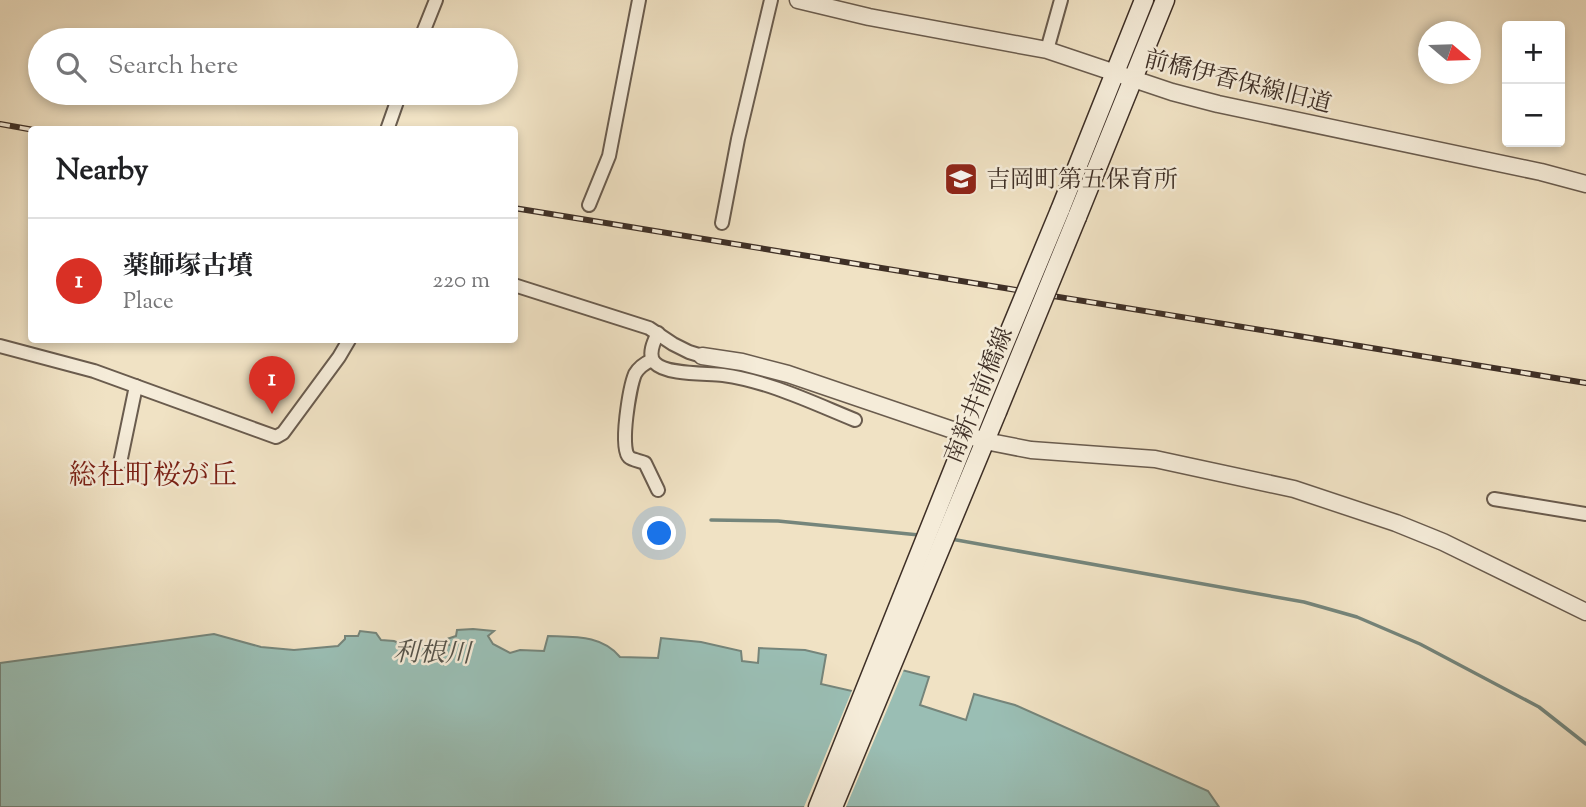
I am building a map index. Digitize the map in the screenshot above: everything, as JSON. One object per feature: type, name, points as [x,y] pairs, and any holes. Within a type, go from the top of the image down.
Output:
[{"type":"main road","name":"南新井前橋線","points":[[817,807],[1144,0]]},
{"type":"main road","name":"南新井前橋線","points":[[833,807],[1165,0]]},
{"type":"street","points":[[425,28],[436,0]]},
{"type":"street","points":[[589,205],[609,156],[639,0]]},
{"type":"street","points":[[722,223],[738,139],[771,0]]},
{"type":"street","name":"前橋伊香保線旧道","points":[[797,0],[869,17],[1047,50],[1172,93],[1586,184]]},
{"type":"street","points":[[1047,50],[1061,0]]},
{"type":"street","points":[[389,126],[396,105]]},
{"type":"street","points":[[518,286],[649,328],[681,348],[702,356],[743,362],[788,374],[985,441],[1031,450],[1155,459],[1294,489],[1396,523],[1443,542],[1586,612]]},
{"type":"street","points":[[658,333],[652,350],[652,360],[656,365],[673,371],[725,375],[754,382],[855,420]]},
{"type":"street","points":[[0,346],[94,371],[279,436],[347,343]]},
{"type":"street","points":[[652,360],[644,363],[635,375],[625,433],[627,454],[645,463],[657,490]]},
{"type":"street","points":[[120,463],[136,386]]},
{"type":"street","points":[[1494,499],[1586,514]]},
{"type":"water","name":"利根川","points":[[457,630],[494,631],[488,636],[493,644],[510,653],[520,650],[544,651],[548,636],[578,637],[596,641],[620,657],[658,658],[661,638],[701,642],[741,651],[742,661],[758,663],[759,648],[805,650],[826,655],[821,684],[865,694],[902,670],[929,677],[920,705],[966,720],[974,694],[1015,705],[1208,791],[1219,807],[0,807],[0,663],[214,634],[261,647],[294,650],[338,646],[345,636],[358,636],[360,631],[376,633],[381,640],[394,641],[407,649],[449,645],[447,639],[456,636]]},
{"type":"pier","points":[[874,659],[905,667],[846,807],[804,807],[853,688],[862,690]]},
{"type":"waterway","points":[[711,520],[778,521],[919,535]]},
{"type":"waterway","points":[[951,539],[1304,602],[1357,617],[1420,644],[1539,707],[1586,744]]},
{"type":"railway","points":[[0,124],[28,129]]},
{"type":"railway","points":[[518,209],[1586,383]]},
{"type":"place","name":"吉岡町第五保育所","points":[[961,179]]},
{"type":"place","name":"薬師塚古墳","points":[[272,414]]},
{"type":"district","name":"総社町桜が丘","points":[[153,474]]}]
